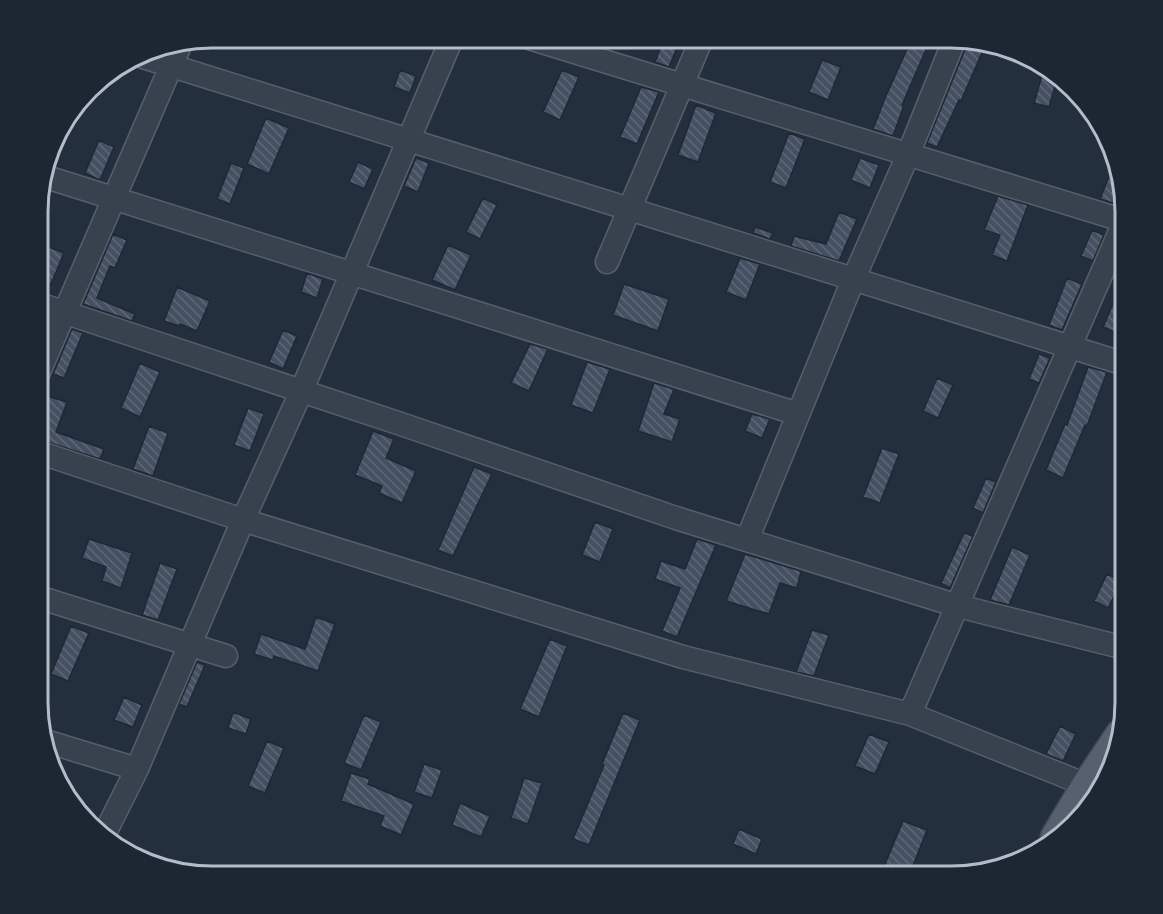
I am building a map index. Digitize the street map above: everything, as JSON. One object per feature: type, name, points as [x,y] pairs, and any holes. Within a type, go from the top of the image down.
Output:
[{"type":"street","points":[[108,828],[137,769],[448,48]]},
{"type":"street","points":[[562,48],[1115,218]]},
{"type":"street","points":[[607,262],[698,48]]},
{"type":"street","points":[[747,540],[951,48]]},
{"type":"street","points":[[48,351],[177,52]]},
{"type":"street","points":[[151,59],[1115,361]]},
{"type":"street","points":[[52,179],[798,414]]},
{"type":"street","points":[[910,714],[1115,244]]},
{"type":"street","points":[[48,307],[676,518],[958,606],[1115,645]]},
{"type":"street","points":[[48,455],[243,520],[682,657],[910,714],[1090,787]]},
{"type":"street","points":[[48,600],[226,656]]},
{"type":"street","points":[[54,744],[137,769]]},
{"type":"building","points":[[660,48],[677,48],[669,67],[655,62]]},
{"type":"building","points":[[908,48],[927,48],[902,105],[904,105],[893,136],[873,129]]},
{"type":"building","points":[[965,48],[983,51],[961,101],[959,100],[937,147],[927,143]]},
{"type":"building","points":[[822,60],[841,67],[828,100],[809,92]]},
{"type":"building","points":[[400,70],[416,76],[410,93],[394,87]]},
{"type":"building","points":[[562,70],[579,77],[560,120],[543,112]]},
{"type":"building","points":[[1042,76],[1055,86],[1049,107],[1034,103]]},
{"type":"building","points":[[641,87],[659,92],[637,144],[620,137]]},
{"type":"building","points":[[696,105],[716,113],[698,162],[678,155]]},
{"type":"building","points":[[266,118],[289,128],[269,174],[247,164]]},
{"type":"building","points":[[789,133],[805,139],[786,188],[770,182]]},
{"type":"building","points":[[99,140],[114,147],[100,180],[85,173]]},
{"type":"building","points":[[416,158],[429,163],[418,192],[404,186]]},
{"type":"building","points":[[860,158],[879,165],[870,188],[851,180]]},
{"type":"building","points":[[358,162],[373,169],[364,189],[349,182]]},
{"type":"building","points":[[231,163],[244,168],[230,204],[217,199]]},
{"type":"building","points":[[1110,174],[1115,203],[1100,199]]},
{"type":"building","points":[[998,196],[1028,205],[1007,261],[992,255],[1000,235],[984,230]]},
{"type":"building","points":[[483,198],[497,205],[480,239],[466,232]]},
{"type":"building","points":[[839,212],[857,219],[839,261],[791,246],[794,236],[826,244]]},
{"type":"building","points":[[755,227],[773,233],[770,239],[753,233]]},
{"type":"building","points":[[1092,230],[1104,235],[1093,261],[1081,256]]},
{"type":"building","points":[[113,234],[127,240],[115,268],[110,266],[97,298],[135,314],[132,321],[83,304]]},
{"type":"building","points":[[448,245],[471,255],[455,290],[432,280]]},
{"type":"building","points":[[48,247],[64,253],[51,284],[48,283]]},
{"type":"building","points":[[740,258],[760,264],[746,300],[726,292]]},
{"type":"building","points":[[307,273],[323,279],[317,298],[301,292]]},
{"type":"building","points":[[1067,278],[1082,284],[1062,330],[1049,325]]},
{"type":"building","points":[[624,284],[669,299],[658,331],[613,315]]},
{"type":"building","points":[[177,287],[210,301],[197,331],[164,321]]},
{"type":"building","points":[[1115,299],[1115,332],[1103,327]]},
{"type":"building","points":[[72,329],[83,333],[64,378],[53,374]]},
{"type":"building","points":[[283,330],[297,336],[283,369],[269,362]]},
{"type":"building","points":[[530,344],[548,349],[529,391],[511,383]]},
{"type":"building","points":[[1039,354],[1050,358],[1039,383],[1029,379]]},
{"type":"building","points":[[587,362],[610,369],[593,413],[571,405]]},
{"type":"building","points":[[140,363],[160,372],[140,417],[121,408]]},
{"type":"building","points":[[1088,367],[1107,372],[1087,426],[1085,425],[1063,478],[1046,470],[1065,424],[1067,425]]},
{"type":"building","points":[[937,378],[953,385],[938,418],[923,411]]},
{"type":"building","points":[[654,383],[674,389],[664,414],[680,419],[672,442],[638,431]]},
{"type":"building","points":[[48,396],[67,402],[56,432],[104,449],[100,459],[48,442]]},
{"type":"building","points":[[248,408],[264,414],[250,451],[234,445]]},
{"type":"building","points":[[752,414],[770,419],[762,438],[745,431]]},
{"type":"building","points":[[149,426],[168,433],[153,476],[133,469]]},
{"type":"building","points":[[373,431],[394,439],[386,458],[416,471],[402,503],[379,493],[382,486],[355,475]]},
{"type":"building","points":[[882,448],[899,454],[880,503],[863,497]]},
{"type":"building","points":[[474,467],[492,474],[453,556],[438,550]]},
{"type":"building","points":[[986,478],[996,482],[983,513],[973,508]]},
{"type":"building","points":[[595,522],[613,529],[600,562],[582,555]]},
{"type":"building","points":[[964,533],[973,536],[950,588],[941,583]]},
{"type":"building","points":[[89,539],[132,553],[121,588],[102,581],[106,567],[82,558]]},
{"type":"building","points":[[697,539],[716,545],[677,637],[662,631],[680,588],[655,579],[661,561],[685,569]]},
{"type":"building","points":[[1012,547],[1030,555],[1009,605],[990,600]]},
{"type":"building","points":[[745,554],[801,571],[797,588],[780,583],[769,614],[726,601]]},
{"type":"building","points":[[160,563],[177,569],[158,620],[142,615]]},
{"type":"building","points":[[1107,574],[1115,578],[1115,594],[1108,608],[1094,601]]},
{"type":"building","points":[[316,617],[335,624],[318,671],[274,656],[273,660],[254,654],[261,634],[305,649]]},
{"type":"building","points":[[71,626],[89,633],[68,681],[51,674]]},
{"type":"building","points":[[812,630],[829,635],[814,676],[796,672]]},
{"type":"building","points":[[550,639],[567,646],[539,717],[520,709]]},
{"type":"building","points":[[197,662],[205,665],[187,707],[179,704]]},
{"type":"building","points":[[124,697],[142,705],[133,727],[114,720]]},
{"type":"building","points":[[233,712],[251,719],[246,734],[228,728]]},
{"type":"building","points":[[623,713],[640,720],[589,845],[573,839]]},
{"type":"building","points":[[364,715],[381,722],[361,770],[344,763]]},
{"type":"building","points":[[1060,726],[1076,734],[1063,761],[1046,754]]},
{"type":"building","points":[[869,734],[889,742],[875,774],[855,766]]},
{"type":"building","points":[[267,741],[284,748],[265,793],[248,786]]},
{"type":"building","points":[[424,764],[442,770],[432,798],[414,792]]},
{"type":"building","points":[[351,773],[370,779],[368,784],[414,804],[401,835],[380,826],[384,816],[341,801]]},
{"type":"building","points":[[524,778],[542,783],[528,824],[511,818]]},
{"type":"building","points":[[460,803],[490,816],[481,837],[452,825]]},
{"type":"building","points":[[903,821],[927,830],[913,866],[884,866]]},
{"type":"building","points":[[739,829],[762,839],[756,854],[733,844]]}]
